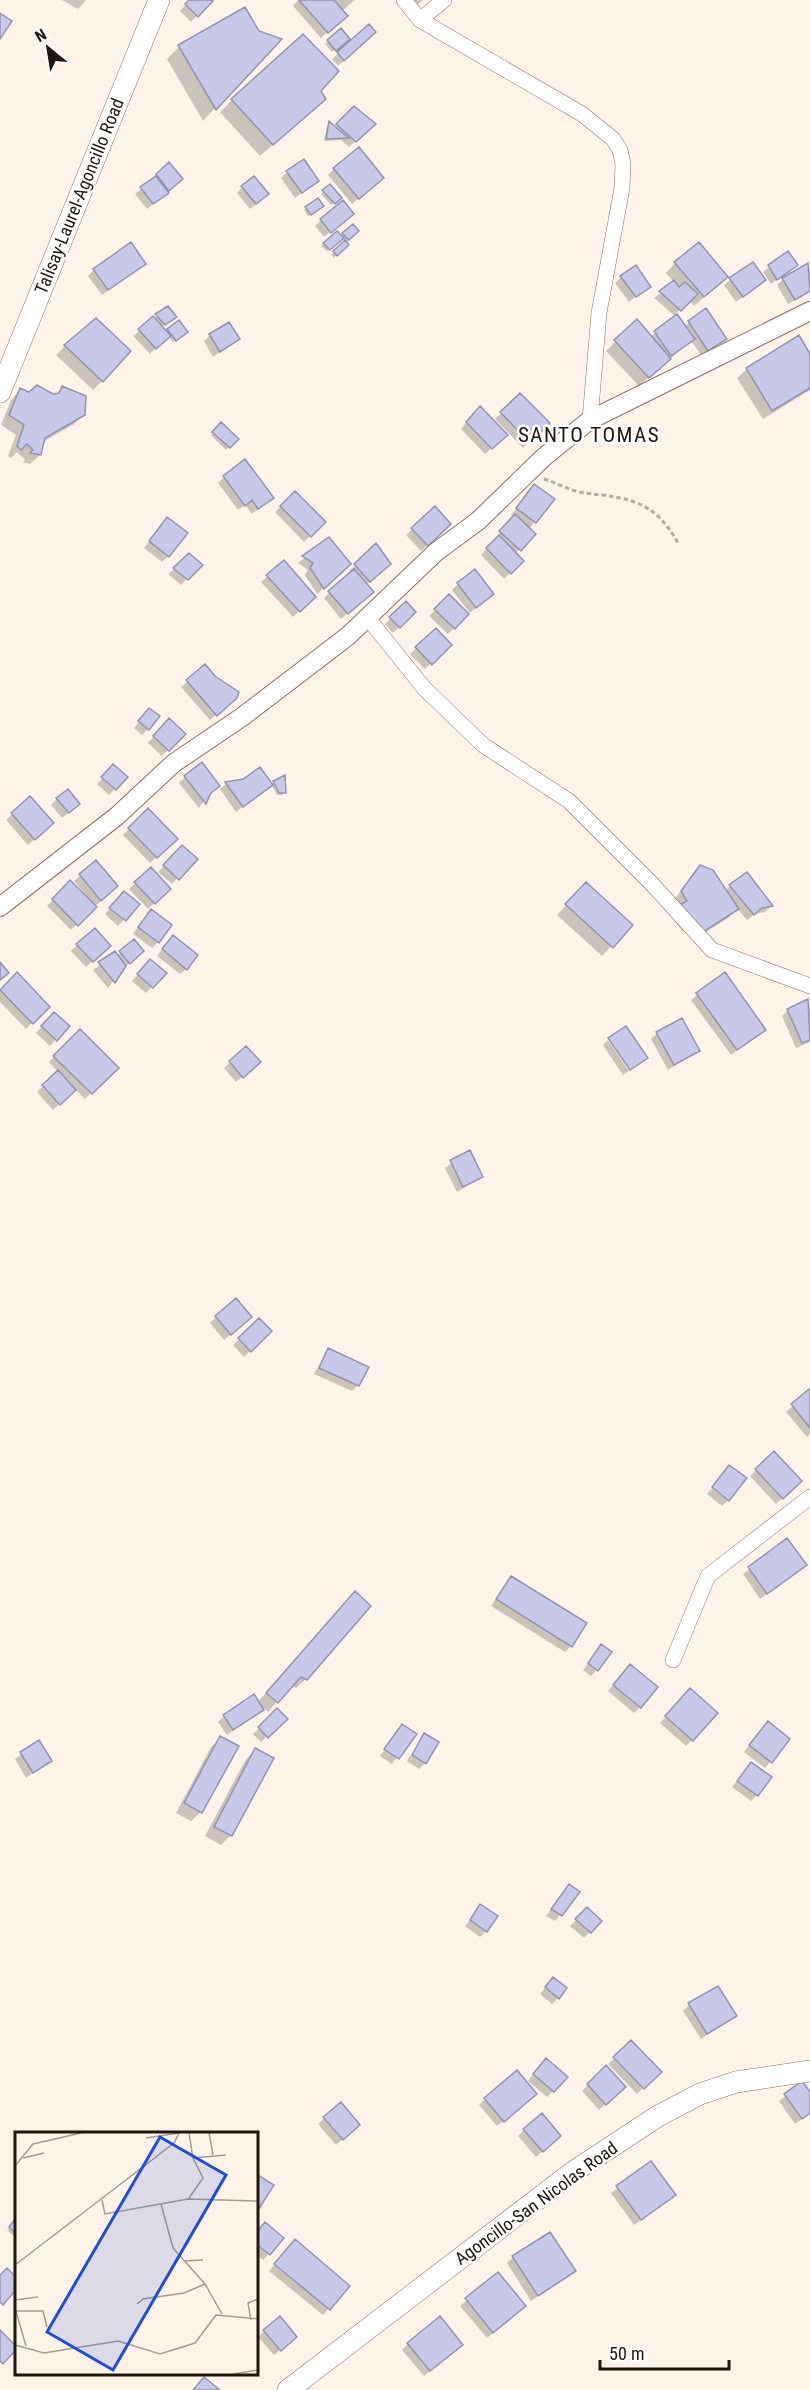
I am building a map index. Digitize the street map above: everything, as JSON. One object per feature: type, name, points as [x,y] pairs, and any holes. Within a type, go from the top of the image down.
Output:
[{"type":"main road","name":"Talisay-Laurel-Agoncillo Road","points":[[0,392],[159,0]]},
{"type":"main road","name":"Agoncillo-San Nicolas Road","points":[[288,2390],[573,2172],[658,2116],[700,2094],[736,2082],[810,2071]]},
{"type":"street","points":[[404,0],[420,20],[582,114],[613,139],[620,150],[623,164],[621,188],[599,313],[590,420]]},
{"type":"street","points":[[420,20],[444,0]]},
{"type":"street","points":[[0,907],[117,816],[174,763],[242,717],[348,636],[436,552],[478,521],[528,473],[590,420],[810,311]]},
{"type":"street","points":[[367,617],[424,688],[483,745],[569,801],[652,884],[712,950],[810,986]]},
{"type":"street","points":[[673,1659],[708,1576],[810,1497]]},
{"type":"path","points":[[528,473],[583,493],[606,493],[648,507],[667,524],[678,543]]},
{"type":"building","points":[[189,0],[213,1],[198,17],[185,4]]},
{"type":"building","points":[[299,0],[334,0],[348,16],[328,33]]},
{"type":"building","points":[[245,7],[259,31],[282,39],[216,110],[178,45]]},
{"type":"building","points":[[0,13],[12,21],[0,39]]},
{"type":"building","points":[[369,24],[376,32],[344,61],[337,52]]},
{"type":"building","points":[[341,28],[350,39],[336,51],[327,40]]},
{"type":"building","points":[[303,34],[339,71],[321,91],[326,99],[273,145],[231,99]]},
{"type":"building","points":[[354,106],[376,124],[356,142],[336,124]]},
{"type":"building","points":[[329,121],[339,130],[349,138],[326,139]]},
{"type":"building","points":[[359,147],[384,178],[359,199],[333,168]]},
{"type":"building","points":[[304,159],[319,181],[302,193],[286,171]]},
{"type":"building","points":[[169,162],[183,179],[169,191],[156,174]]},
{"type":"building","points":[[156,176],[169,193],[153,204],[140,187]]},
{"type":"building","points":[[254,176],[269,194],[256,204],[241,186]]},
{"type":"building","points":[[330,184],[342,198],[335,204],[322,190]]},
{"type":"building","points":[[318,198],[324,206],[311,215],[305,207]]},
{"type":"building","points":[[343,200],[354,214],[331,233],[320,219]]},
{"type":"building","points":[[353,224],[359,231],[349,240],[342,233]]},
{"type":"building","points":[[337,231],[344,238],[330,250],[323,243]]},
{"type":"building","points":[[345,240],[349,245],[337,256],[333,251]]},
{"type":"building","points":[[131,242],[146,264],[108,290],[93,269]]},
{"type":"building","points":[[699,242],[728,277],[704,297],[674,262]]},
{"type":"building","points":[[788,251],[798,265],[777,280],[768,265]]},
{"type":"building","points":[[753,262],[766,280],[743,297],[729,278]]},
{"type":"building","points":[[808,263],[810,291],[795,300],[782,278]]},
{"type":"building","points":[[636,265],[651,287],[636,297],[620,276]]},
{"type":"building","points":[[674,280],[679,287],[685,282],[698,294],[681,311],[659,291]]},
{"type":"building","points":[[168,306],[177,317],[165,325],[155,314]]},
{"type":"building","points":[[706,308],[727,339],[708,351],[688,321]]},
{"type":"building","points":[[677,314],[695,339],[671,356],[654,331]]},
{"type":"building","points":[[153,316],[171,336],[156,349],[138,329]]},
{"type":"building","points":[[96,318],[131,351],[103,382],[64,345]]},
{"type":"building","points":[[637,319],[671,359],[649,378],[614,340]]},
{"type":"building","points":[[179,320],[188,332],[176,341],[167,329]]},
{"type":"building","points":[[229,322],[240,339],[220,352],[209,334]]},
{"type":"building","points":[[799,335],[810,354],[810,388],[772,411],[746,368]]},
{"type":"building","points":[[37,385],[53,394],[59,393],[62,386],[86,396],[85,415],[45,438],[41,455],[30,453],[33,450],[27,444],[21,450],[17,446],[24,425],[9,415],[20,388],[29,392]]},
{"type":"building","points":[[520,393],[550,423],[530,443],[500,412]]},
{"type":"building","points":[[480,406],[508,435],[492,449],[466,422]]},
{"type":"building","points":[[221,422],[239,439],[230,448],[212,432]]},
{"type":"building","points":[[245,459],[274,498],[258,509],[252,500],[245,506],[223,476]]},
{"type":"building","points":[[534,484],[555,499],[536,523],[516,508]]},
{"type":"building","points":[[295,491],[326,522],[311,537],[280,506]]},
{"type":"building","points":[[435,506],[451,524],[428,546],[411,528]]},
{"type":"building","points":[[515,514],[536,534],[521,551],[499,531]]},
{"type":"building","points":[[167,517],[188,533],[169,557],[149,541]]},
{"type":"building","points":[[499,535],[524,561],[511,574],[486,548]]},
{"type":"building","points":[[329,537],[351,564],[324,589],[310,568],[313,563],[302,556]]},
{"type":"building","points":[[376,543],[391,564],[370,582],[354,564]]},
{"type":"building","points":[[189,553],[203,565],[188,580],[173,568]]},
{"type":"building","points":[[284,560],[316,597],[300,612],[266,575]]},
{"type":"building","points":[[354,569],[374,592],[348,614],[328,591]]},
{"type":"building","points":[[475,569],[494,594],[476,608],[457,583]]},
{"type":"building","points":[[449,594],[469,614],[455,629],[434,609]]},
{"type":"building","points":[[406,601],[416,612],[400,628],[389,617]]},
{"type":"building","points":[[436,628],[452,645],[432,665],[415,647]]},
{"type":"building","points":[[205,664],[215,676],[239,692],[237,698],[217,716],[186,680]]},
{"type":"building","points":[[149,708],[160,716],[149,730],[138,721]]},
{"type":"building","points":[[169,718],[186,734],[169,751],[153,736]]},
{"type":"building","points":[[202,762],[220,786],[211,793],[206,804],[184,776]]},
{"type":"building","points":[[113,764],[128,777],[116,790],[101,777]]},
{"type":"building","points":[[260,767],[273,785],[243,807],[225,782],[243,779]]},
{"type":"building","points":[[285,775],[286,793],[279,793],[273,781]]},
{"type":"building","points":[[68,789],[80,804],[69,813],[56,798]]},
{"type":"building","points":[[30,796],[54,823],[35,840],[11,813]]},
{"type":"building","points":[[148,808],[178,839],[157,858],[128,828]]},
{"type":"building","points":[[182,845],[198,859],[179,880],[163,865]]},
{"type":"building","points":[[96,860],[118,886],[101,901],[79,874]]},
{"type":"building","points":[[700,865],[713,870],[739,909],[703,932],[680,905],[687,901],[681,891]]},
{"type":"building","points":[[151,867],[171,889],[155,904],[134,882]]},
{"type":"building","points":[[747,872],[773,906],[762,908],[754,915],[729,885]]},
{"type":"building","points":[[70,880],[97,907],[78,926],[52,899]]},
{"type":"building","points":[[586,882],[633,925],[613,948],[565,904]]},
{"type":"building","points":[[124,891],[140,904],[126,921],[109,908]]},
{"type":"building","points":[[151,909],[172,925],[159,943],[138,927]]},
{"type":"building","points":[[95,928],[111,946],[93,962],[76,944]]},
{"type":"building","points":[[173,935],[198,955],[187,970],[162,949]]},
{"type":"building","points":[[134,939],[144,951],[130,964],[119,951]]},
{"type":"building","points":[[115,951],[126,966],[115,983],[98,962]]},
{"type":"building","points":[[150,959],[167,973],[153,988],[137,974]]},
{"type":"building","points":[[0,962],[9,973],[0,980]]},
{"type":"building","points":[[17,972],[50,1007],[33,1024],[0,990]]},
{"type":"building","points":[[725,972],[766,1030],[737,1050],[696,993]]},
{"type":"building","points":[[808,999],[810,1040],[802,1043],[787,1009]]},
{"type":"building","points":[[54,1012],[70,1026],[57,1041],[41,1026]]},
{"type":"building","points":[[682,1018],[700,1051],[674,1065],[656,1032]]},
{"type":"building","points":[[626,1026],[648,1058],[630,1070],[608,1038]]},
{"type":"building","points":[[80,1029],[119,1068],[92,1094],[53,1056]]},
{"type":"building","points":[[246,1046],[261,1062],[243,1078],[229,1061]]},
{"type":"building","points":[[58,1070],[76,1090],[60,1105],[42,1085]]},
{"type":"building","points":[[470,1150],[483,1177],[463,1187],[450,1160]]},
{"type":"building","points":[[236,1298],[252,1317],[231,1335],[215,1316]]},
{"type":"building","points":[[259,1318],[272,1331],[251,1352],[238,1338]]},
{"type":"building","points":[[328,1348],[369,1367],[359,1386],[319,1368]]},
{"type":"building","points":[[810,1390],[810,1428],[791,1404]]},
{"type":"building","points":[[774,1451],[802,1481],[783,1499],[755,1469]]},
{"type":"building","points":[[729,1465],[747,1478],[729,1501],[712,1487]]},
{"type":"building","points":[[787,1538],[807,1565],[767,1594],[748,1567]]},
{"type":"building","points":[[511,1576],[587,1623],[572,1647],[496,1599]]},
{"type":"building","points":[[355,1591],[371,1606],[307,1680],[301,1677],[278,1703],[266,1693]]},
{"type":"building","points":[[601,1644],[612,1652],[598,1671],[588,1663]]},
{"type":"building","points":[[630,1664],[658,1687],[641,1708],[613,1685]]},
{"type":"building","points":[[690,1688],[718,1713],[693,1741],[665,1716]]},
{"type":"building","points":[[254,1694],[264,1710],[233,1730],[223,1715]]},
{"type":"building","points":[[277,1708],[288,1719],[268,1738],[258,1727]]},
{"type":"building","points":[[768,1721],[790,1739],[772,1763],[749,1745]]},
{"type":"building","points":[[402,1724],[417,1734],[399,1759],[384,1749]]},
{"type":"building","points":[[424,1733],[439,1742],[426,1764],[412,1755]]},
{"type":"building","points":[[220,1736],[239,1746],[202,1813],[184,1803]]},
{"type":"building","points":[[39,1740],[52,1761],[33,1773],[20,1752]]},
{"type":"building","points":[[255,1748],[274,1758],[232,1836],[214,1827]]},
{"type":"building","points":[[751,1762],[772,1777],[758,1796],[737,1781]]},
{"type":"building","points":[[569,1884],[580,1892],[562,1916],[551,1909]]},
{"type":"building","points":[[480,1904],[498,1916],[487,1932],[470,1920]]},
{"type":"building","points":[[587,1907],[602,1921],[591,1933],[575,1919]]},
{"type":"building","points":[[553,1977],[567,1988],[559,1999],[545,1987]]},
{"type":"building","points":[[718,1986],[737,2016],[707,2034],[688,2003]]},
{"type":"building","points":[[631,2040],[662,2072],[644,2089],[613,2057]]},
{"type":"building","points":[[546,2058],[568,2077],[554,2092],[533,2074]]},
{"type":"building","points":[[606,2065],[626,2087],[606,2105],[587,2084]]},
{"type":"building","points":[[517,2070],[537,2094],[504,2122],[484,2098]]},
{"type":"building","points":[[802,2081],[810,2092],[810,2113],[802,2119],[784,2094]]},
{"type":"building","points":[[341,2102],[360,2125],[343,2140],[323,2117]]},
{"type":"building","points":[[542,2113],[561,2136],[543,2152],[523,2129]]},
{"type":"building","points":[[651,2161],[676,2195],[641,2220],[616,2186]]},
{"type":"building","points":[[258,2175],[274,2185],[258,2210]]},
{"type":"building","points":[[15,2219],[15,2233],[9,2227]]},
{"type":"building","points":[[265,2222],[284,2238],[270,2255],[258,2246],[258,2231]]},
{"type":"building","points":[[550,2232],[576,2271],[538,2296],[512,2256]]},
{"type":"building","points":[[295,2239],[350,2286],[330,2310],[274,2264]]},
{"type":"building","points":[[7,2268],[15,2276],[15,2291],[3,2305],[0,2302],[0,2275]]},
{"type":"building","points":[[498,2272],[526,2306],[493,2333],[465,2298]]},
{"type":"building","points":[[280,2316],[297,2337],[281,2351],[263,2330]]},
{"type":"building","points":[[440,2316],[463,2345],[430,2371],[407,2343]]},
{"type":"building","points":[[0,2330],[15,2345],[15,2351],[3,2364],[0,2361]]},
{"type":"building","points":[[204,2377],[220,2390],[193,2390]]},
{"type":"district","name":"SANTO TOMAS","points":[[589,435]]}]
